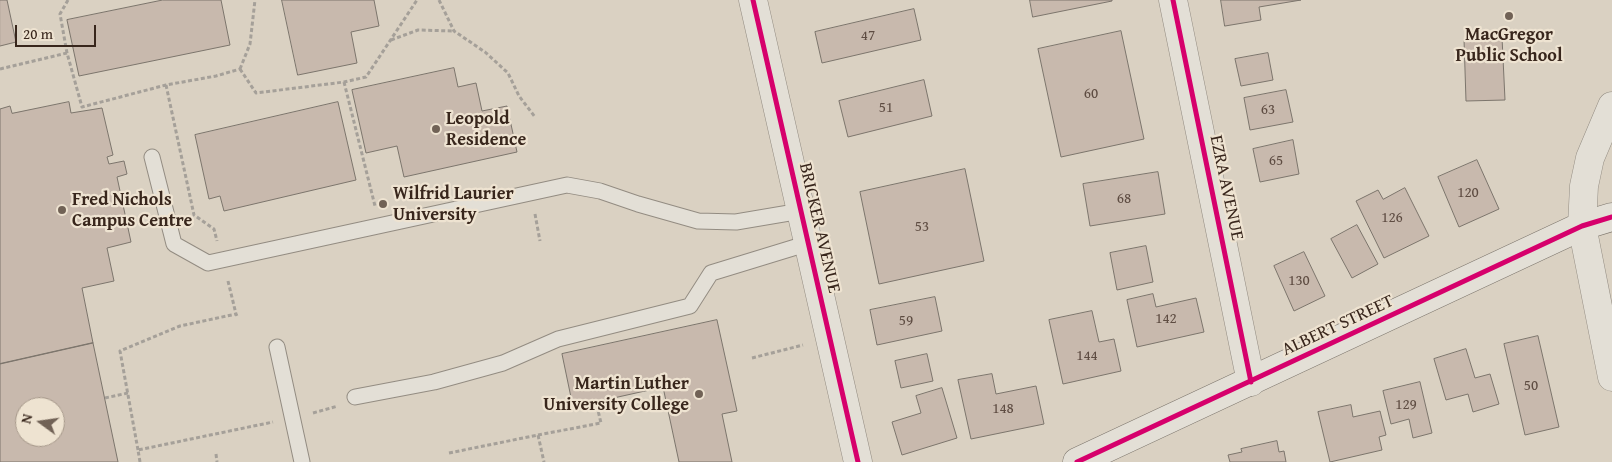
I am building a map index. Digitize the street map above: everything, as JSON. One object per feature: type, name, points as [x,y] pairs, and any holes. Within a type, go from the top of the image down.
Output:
[{"type":"street","name":"BRICKER AVENUE","points":[[753,0],[858,462]]},
{"type":"street","name":"EZRA AVENUE","points":[[1173,0],[1251,382]]},
{"type":"street","points":[[1612,106],[1590,158],[1584,186],[1582,226],[1612,376]]},
{"type":"street","name":"ALBERT STREET","points":[[1077,462],[1582,226],[1612,217]]},
{"type":"lane","points":[[152,157],[174,244],[208,263],[567,185],[600,190],[638,204],[698,221],[736,222],[801,212]]},
{"type":"lane","points":[[355,397],[434,382],[503,363],[558,339],[690,306],[711,273],[808,243]]},
{"type":"lane","points":[[277,347],[302,462]]},
{"type":"path","points":[[68,0],[60,14],[67,53],[82,107],[166,84],[216,76],[240,69]]},
{"type":"path","points":[[240,69],[250,44],[255,0]]},
{"type":"path","points":[[240,69],[256,93],[344,82],[366,77],[417,0]]},
{"type":"path","points":[[439,0],[454,31],[485,52],[508,73],[519,96],[535,117]]},
{"type":"path","points":[[390,40],[418,30],[454,31]]},
{"type":"path","points":[[0,69],[67,53]]},
{"type":"path","points":[[344,82],[380,226]]},
{"type":"path","points":[[140,462],[120,352],[180,326],[236,315],[214,229],[194,215],[166,84]]},
{"type":"path","points":[[531,193],[540,241]]},
{"type":"path","points":[[752,358],[803,345]]},
{"type":"path","points":[[105,398],[128,393]]},
{"type":"path","points":[[138,450],[331,409],[355,397]]},
{"type":"path","points":[[449,452],[601,423],[596,402]]},
{"type":"path","points":[[538,435],[544,462]]},
{"type":"path","points":[[216,454],[217,462]]},
{"type":"building","points":[[0,0],[7,0],[16,42],[0,46]]},
{"type":"building","points":[[163,0],[221,0],[230,45],[79,76],[67,20]]},
{"type":"building","points":[[282,0],[374,0],[379,26],[351,32],[357,63],[298,75]]},
{"type":"building","points":[[1030,0],[1112,0],[1112,1],[1033,17]]},
{"type":"building","points":[[1221,0],[1301,0],[1259,7],[1261,20],[1225,26]]},
{"type":"building","points":[[914,9],[921,40],[822,63],[815,32]]},
{"type":"building","points":[[1121,31],[1144,139],[1061,157],[1038,49]]},
{"type":"building","points":[[1502,37],[1505,100],[1466,101],[1464,39]]},
{"type":"building","points":[[1268,53],[1273,80],[1241,86],[1235,59]]},
{"type":"building","name":"Leopold Residence","points":[[454,68],[458,87],[476,83],[482,111],[507,106],[517,152],[404,177],[397,146],[366,153],[352,90]]},
{"type":"building","points":[[924,80],[932,116],[848,137],[839,101]]},
{"type":"building","points":[[1286,90],[1293,122],[1250,130],[1244,98]]},
{"type":"building","name":"Fred Nichols Campus Centre","points":[[69,102],[71,113],[102,108],[113,155],[107,157],[109,164],[124,161],[127,174],[117,177],[131,242],[107,248],[114,281],[82,288],[93,343],[0,364],[0,109],[10,106],[12,113]]},
{"type":"building","points":[[338,102],[356,180],[224,211],[220,196],[209,199],[195,135]]},
{"type":"building","points":[[1293,140],[1299,174],[1260,182],[1253,149]]},
{"type":"building","points":[[1477,160],[1499,209],[1459,227],[1438,177]]},
{"type":"building","points":[[965,169],[984,261],[879,284],[860,192]]},
{"type":"building","points":[[1158,172],[1165,214],[1090,226],[1083,184]]},
{"type":"building","points":[[1405,188],[1429,236],[1384,258],[1356,201],[1378,190],[1383,199]]},
{"type":"building","points":[[1357,225],[1378,264],[1352,278],[1331,239]]},
{"type":"building","points":[[1146,246],[1153,282],[1117,290],[1110,253]]},
{"type":"building","points":[[1304,252],[1325,296],[1294,311],[1274,266]]},
{"type":"building","points":[[1153,294],[1156,307],[1196,298],[1204,332],[1137,347],[1127,300]]},
{"type":"building","points":[[935,297],[942,331],[877,345],[870,310]]},
{"type":"building","points":[[1092,311],[1099,342],[1114,339],[1121,371],[1063,384],[1049,320]]},
{"type":"building","name":"Martin Luther University College","points":[[717,320],[737,411],[722,414],[732,462],[679,462],[663,387],[573,407],[562,354]]},
{"type":"building","points":[[1538,336],[1559,427],[1525,435],[1504,344]]},
{"type":"building","points":[[93,343],[118,462],[0,462],[0,364]]},
{"type":"building","points":[[1466,349],[1475,378],[1490,374],[1499,404],[1473,412],[1468,394],[1446,400],[1434,359]]},
{"type":"building","points":[[927,354],[933,381],[901,388],[895,361]]},
{"type":"building","points":[[992,374],[996,394],[1036,386],[1044,424],[971,439],[958,380]]},
{"type":"building","points":[[1420,382],[1432,433],[1413,438],[1409,419],[1391,424],[1383,391]]},
{"type":"building","points":[[942,388],[957,438],[902,455],[892,422],[921,413],[916,396]]},
{"type":"building","points":[[1351,405],[1353,417],[1380,411],[1386,435],[1379,437],[1382,450],[1330,462],[1318,412]]},
{"type":"building","points":[[1277,441],[1279,452],[1284,451],[1286,462],[1230,462],[1228,455],[1242,452],[1241,449]]},
{"type":"cycle path","points":[[753,0],[858,462]]},
{"type":"cycle path","points":[[1173,0],[1251,382]]},
{"type":"cycle path","points":[[1077,462],[1582,226],[1612,217]]},
{"type":"place","name":"MacGregor Public School","points":[[1509,16]]},
{"type":"place","name":"Leopold Residence","points":[[436,129]]},
{"type":"place","name":"Wilfrid Laurier University","points":[[383,204]]},
{"type":"place","name":"Fred Nichols Campus Centre","points":[[62,210]]},
{"type":"place","name":"Martin Luther University College","points":[[699,394]]}]
